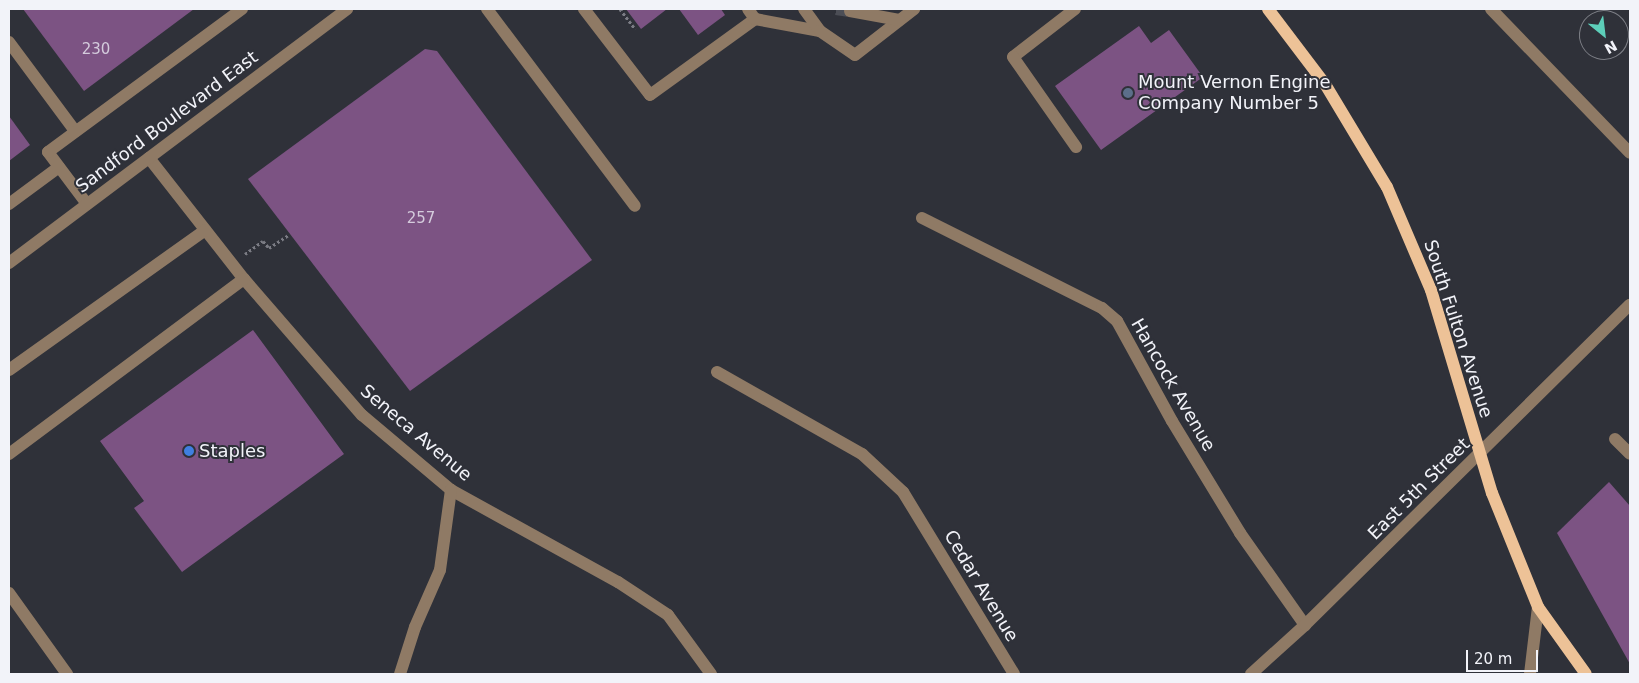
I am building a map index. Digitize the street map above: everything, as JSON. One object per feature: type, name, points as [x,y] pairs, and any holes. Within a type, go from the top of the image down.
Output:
[{"type":"main road","name":"South Fulton Avenue","points":[[1268,9],[1325,84],[1387,187],[1431,290],[1492,493],[1538,607],[1586,674]]},
{"type":"street","points":[[87,204],[48,152],[242,9]]},
{"type":"street","name":"Sandford Boulevard East","points":[[9,263],[347,9]]},
{"type":"street","points":[[487,9],[635,206]]},
{"type":"street","points":[[584,9],[650,95],[751,14],[820,31]]},
{"type":"street","points":[[804,9],[820,31],[855,55],[914,9]]},
{"type":"street","points":[[1075,9],[1013,58],[1076,147]]},
{"type":"street","points":[[1491,9],[1630,153]]},
{"type":"street","points":[[850,11],[899,20]]},
{"type":"street","points":[[9,42],[75,132]]},
{"type":"street","name":"Seneca Avenue","points":[[149,158],[244,279],[362,415],[451,490],[618,582],[668,615],[711,674]]},
{"type":"street","points":[[9,204],[59,167]]},
{"type":"street","name":"Hancock Avenue","points":[[922,218],[1102,308],[1117,321],[1172,421],[1240,533],[1305,625]]},
{"type":"street","points":[[9,370],[205,230]]},
{"type":"street","points":[[9,454],[244,279]]},
{"type":"street","name":"East 5th Street","points":[[1251,674],[1305,625],[1630,305]]},
{"type":"street","name":"Cedar Avenue","points":[[717,372],[862,454],[903,492],[919,515],[1014,674]]},
{"type":"street","points":[[1615,439],[1630,454]]},
{"type":"street","points":[[400,674],[415,627],[440,570],[451,490]]},
{"type":"street","points":[[9,593],[67,674]]},
{"type":"street","points":[[1530,674],[1538,607]]},
{"type":"path","points":[[620,9],[635,30]]},
{"type":"path","points":[[244,255],[263,241],[269,248],[288,235]]},
{"type":"building","points":[[23,9],[194,9],[84,91]]},
{"type":"building","points":[[626,9],[667,9],[641,29]]},
{"type":"building","points":[[679,9],[721,9],[725,15],[698,35]]},
{"type":"building","points":[[1139,26],[1151,43],[1169,30],[1203,77],[1101,150],[1055,86]]},
{"type":"building","points":[[425,49],[437,51],[592,260],[410,391],[248,179]]},
{"type":"building","points":[[9,116],[30,145],[9,161]]},
{"type":"building","points":[[253,330],[344,454],[182,572],[134,508],[144,501],[100,441]]},
{"type":"building","points":[[1609,482],[1630,506],[1630,664],[1557,533]]},
{"type":"tunnel","points":[[836,9],[850,11]]},
{"type":"place","name":"Mount Vernon Engine Company Number 5","points":[[1128,93]]},
{"type":"place","name":"Staples","points":[[189,451]]}]
